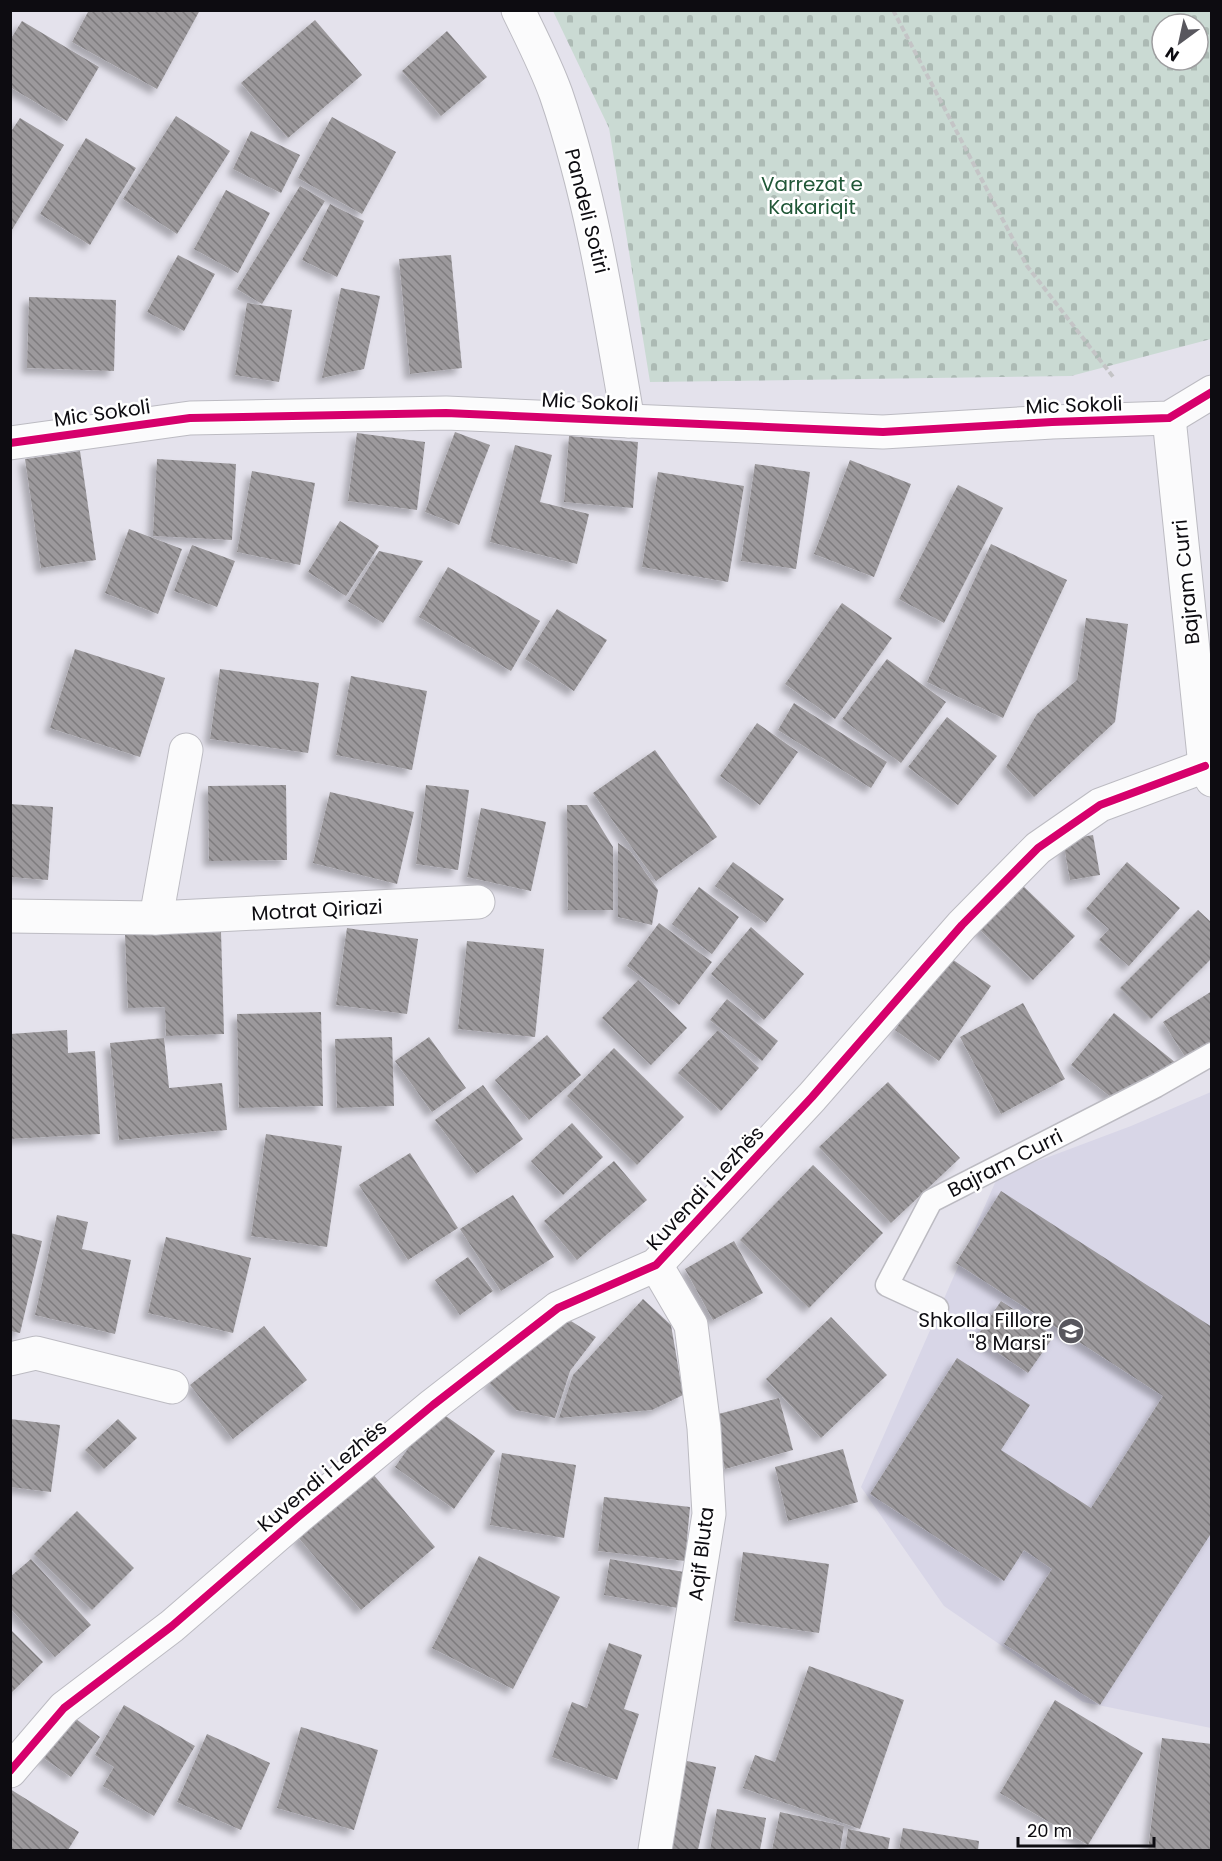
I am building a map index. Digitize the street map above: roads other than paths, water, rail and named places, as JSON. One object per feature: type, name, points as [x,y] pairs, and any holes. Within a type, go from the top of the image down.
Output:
[{"type":"street","name":"Pandeli Sotiri","points":[[518,10],[556,92],[572,149],[600,260],[628,421]]},
{"type":"street","points":[[1157,419],[1212,392]]},
{"type":"street","name":"Mic Sokoli","points":[[10,444],[190,418],[446,412],[883,432],[1052,422],[1157,419]]},
{"type":"street","name":"Bajram Curri","points":[[1157,419],[1208,773]]},
{"type":"street","points":[[156,918],[186,750]]},
{"type":"street","name":"Kuvendi i Lezhës","points":[[10,1771],[64,1708],[172,1626],[433,1405],[558,1308],[656,1265],[812,1097],[962,925],[1038,848],[1100,805],[1208,773]]},
{"type":"street","name":"Motrat Qiriazi","points":[[10,916],[156,918],[478,902]]},
{"type":"street","name":"Aqif Bluta","points":[[655,1851],[708,1514],[704,1428],[691,1325],[656,1265]]},
{"type":"street","points":[[10,1359],[36,1353],[172,1387]]},
{"type":"lane","name":"Bajram Curri","points":[[937,1308],[887,1285],[931,1201],[1156,1086],[1212,1054]]},
{"type":"place","name":"Shkolla Fillore \"8 Marsi\"","points":[[1071,1331]]},
{"type":"park label","name":"Varrezat e Kakariqit","points":[[812,196]]}]
